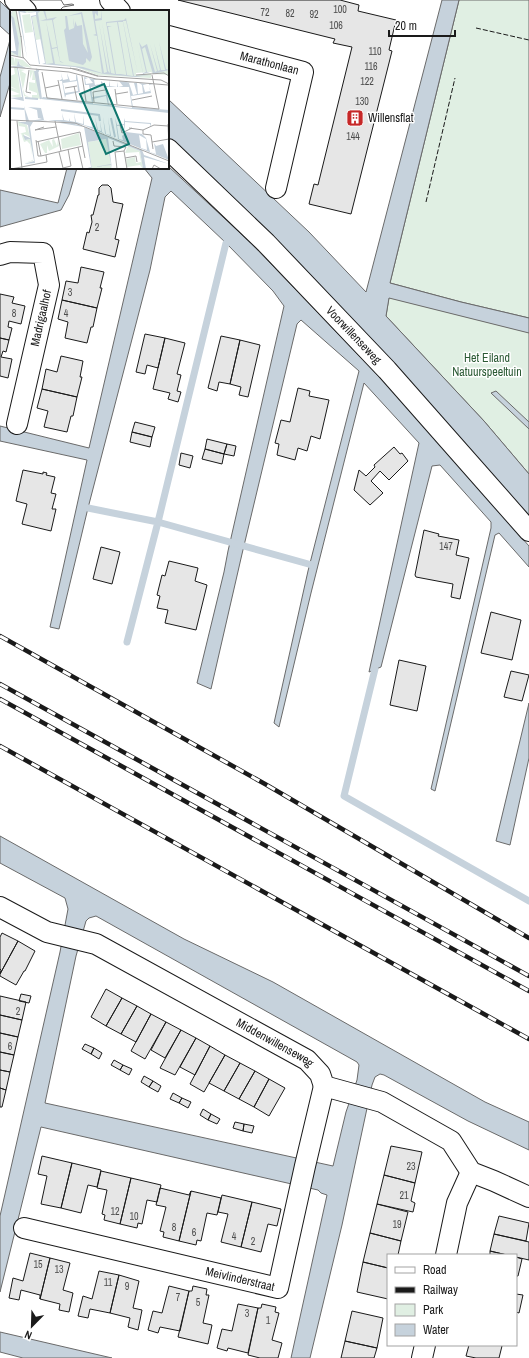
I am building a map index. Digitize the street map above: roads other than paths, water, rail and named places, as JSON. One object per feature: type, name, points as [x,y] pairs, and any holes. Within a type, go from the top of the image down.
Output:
[{"type":"street","points":[[110,0],[119,10]]},
{"type":"street","name":"Marathonlaan","points":[[169,36],[303,72],[276,188]]},
{"type":"street","name":"Voorwillenseweg","points":[[169,150],[266,243],[387,370],[529,531]]},
{"type":"street","name":"Madrigaalhof","points":[[0,255],[10,252],[43,253],[49,285],[17,424]]},
{"type":"street","name":"Middenwillenseweg","points":[[0,908],[47,932],[96,944],[307,1060],[320,1074],[324,1086]]},
{"type":"street","points":[[324,1086],[382,1102],[451,1141],[471,1172],[500,1183],[529,1197]]},
{"type":"street","name":"Meivlinderstraat","points":[[24,1228],[278,1288],[324,1086]]},
{"type":"street","points":[[446,1254],[458,1203],[471,1172]]},
{"type":"street","points":[[422,1358],[425,1346]]},
{"type":"water","points":[[442,0],[459,0],[390,283],[529,318],[529,333],[389,298],[386,316],[484,421],[529,474],[529,524],[269,233],[169,138],[169,100],[309,232],[366,292]]},
{"type":"water","points":[[0,1],[10,11],[10,35],[0,26]]},
{"type":"water","points":[[10,40],[10,83],[0,117],[0,77]]},
{"type":"water","points":[[169,167],[251,243],[386,384],[529,546],[529,567],[499,533],[495,535],[435,791],[431,789],[491,528],[491,522],[440,465],[432,466],[381,667],[369,672],[419,443],[364,383],[279,727],[274,723],[308,571],[359,371],[301,320],[297,324],[211,689],[197,683],[224,572],[284,306],[273,291],[226,243],[171,191],[165,197],[150,270],[88,508],[59,629],[50,627],[87,460],[0,441],[0,426],[89,448],[152,178],[145,169],[169,169]]},
{"type":"water","points":[[67,169],[77,169],[69,195],[61,210],[0,227],[0,190],[58,203]]},
{"type":"water","points":[[496,391],[529,422],[529,429],[491,393]]},
{"type":"water","points":[[529,703],[529,758],[510,845],[496,841]]},
{"type":"water","points":[[0,836],[184,939],[273,982],[485,1102],[529,1122],[529,1150],[468,1121],[384,1075],[380,1074],[375,1077],[342,1225],[310,1358],[291,1358],[327,1195],[318,1190],[41,1127],[0,1292],[0,1216],[60,952],[68,909],[65,898],[0,863]],"holes":[[[96,916],[357,1062],[359,1065],[357,1080],[346,1112],[333,1166],[45,1103],[76,956],[86,921],[89,918]]]},
{"type":"water","points":[[0,1332],[112,1358],[23,1358],[0,1352]]},
{"type":"waterway","points":[[127,642],[226,243]]},
{"type":"waterway","points":[[88,508],[158,522],[312,565]]},
{"type":"waterway","points":[[375,669],[344,796],[529,901]]},
{"type":"railway","points":[[0,636],[265,784],[529,938]]},
{"type":"railway","points":[[0,684],[529,976]]},
{"type":"railway","points":[[0,699],[529,991]]},
{"type":"railway","points":[[0,746],[529,1039]]},
{"type":"place","name":"Willensflat","points":[[355,118]]},
{"type":"park label","name":"Het Eiland Natuurspeeltuin","points":[[487,365]]}]
